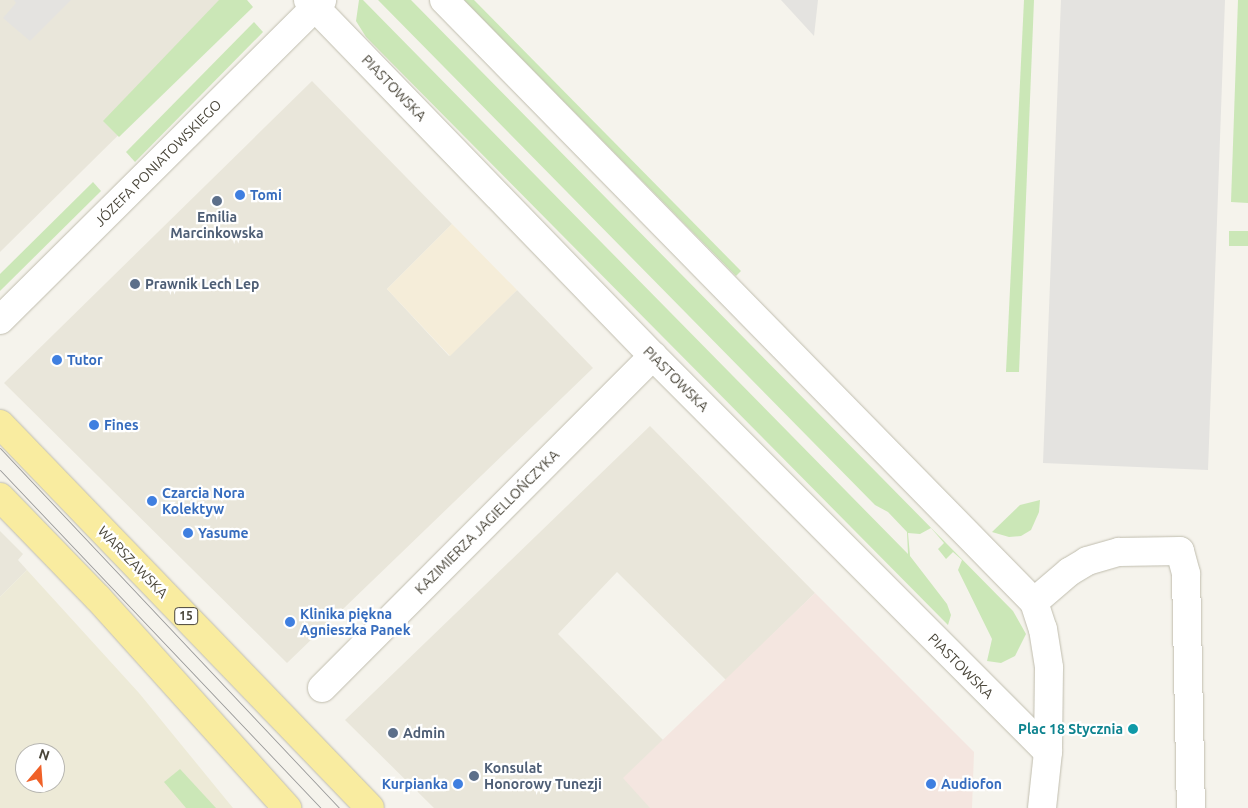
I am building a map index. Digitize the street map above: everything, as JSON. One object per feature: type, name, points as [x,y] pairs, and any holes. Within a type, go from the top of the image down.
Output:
[{"type":"main road","name":"WARSZAWSKA","points":[[0,424],[370,808]]},
{"type":"main road","points":[[0,497],[105,605],[287,808]]},
{"type":"street","points":[[444,0],[1034,602],[1043,629],[1048,668],[1048,752],[1042,808]]},
{"type":"street","name":"JÓZEFA PONIATOWSKIEGO","points":[[0,320],[315,2]]},
{"type":"street","name":"PIASTOWSKA","points":[[315,2],[653,356],[1048,752]]},
{"type":"street","name":"KAZIMIERZA JAGIELLOŃCZYKA","points":[[322,688],[653,356]]},
{"type":"street","points":[[1034,602],[1069,572],[1087,561],[1119,552],[1180,552],[1186,574],[1191,808]]},
{"type":"shaded area","points":[[0,0],[231,0],[243,12],[0,252]]},
{"type":"shaded area","points":[[14,0],[71,0],[30,41],[3,18],[16,3]]},
{"type":"shaded area","points":[[781,0],[818,0],[814,36]]},
{"type":"shaded area","points":[[1061,0],[1225,0],[1208,470],[1043,463]]},
{"type":"shaded area","points":[[312,81],[452,224],[387,289],[449,356],[517,290],[593,368],[287,663],[4,383]]},
{"type":"shaded area","points":[[452,224],[517,290],[450,356],[387,289]]},
{"type":"shaded area","points":[[650,426],[815,593],[726,680],[617,572],[558,634],[664,741],[654,751],[651,808],[434,808],[345,720]]},
{"type":"shaded area","points":[[0,531],[23,554],[18,560],[27,570],[0,597]]},
{"type":"shaded area","points":[[27,570],[139,693],[233,808],[0,808],[0,597]]},
{"type":"shaded area","points":[[815,593],[974,752],[972,808],[650,808],[623,778]]},
{"type":"green space","points":[[219,0],[247,0],[253,7],[119,137],[103,121]]},
{"type":"green space","points":[[359,0],[363,0],[908,554],[907,532],[888,512],[875,505],[378,0],[411,0],[1013,611],[1026,634],[1015,656],[1001,663],[987,661],[992,639],[958,570],[962,560],[953,552],[946,559],[938,549],[944,543],[931,528],[920,534],[908,533],[910,556],[947,604],[951,615],[948,625],[366,37],[356,21]]},
{"type":"green space","points":[[464,0],[474,0],[741,271],[736,276]]},
{"type":"green space","points":[[1024,0],[1034,0],[1019,372],[1006,372]]},
{"type":"green space","points":[[1238,0],[1248,0],[1248,203],[1231,202]]},
{"type":"green space","points":[[254,22],[263,32],[135,162],[126,152]]},
{"type":"green space","points":[[93,182],[101,191],[0,291],[0,274]]},
{"type":"green space","points":[[1229,231],[1248,231],[1248,246],[1229,246]]},
{"type":"green space","points":[[1040,500],[1039,512],[1031,530],[1021,536],[1009,537],[992,532],[1020,505]]},
{"type":"green space","points":[[180,769],[216,808],[186,808],[164,782]]},
{"type":"tram line","points":[[0,448],[339,808]]},
{"type":"tram line","points":[[0,470],[321,808]]},
{"type":"place","name":"Tomi","points":[[240,195]]},
{"type":"place","name":"Emilia Marcinkowska","points":[[217,201]]},
{"type":"place","name":"Prawnik Lech Lep","points":[[135,284]]},
{"type":"place","name":"Tutor","points":[[57,360]]},
{"type":"place","name":"Fines","points":[[94,425]]},
{"type":"place","name":"Czarcia Nora Kolektyw","points":[[152,501]]},
{"type":"place","name":"Yasume","points":[[188,533]]},
{"type":"place","name":"Klinika piękna Agnieszka Panek","points":[[290,622]]},
{"type":"place","name":"Plac 18 Stycznia","points":[[1133,729]]},
{"type":"place","name":"Admin","points":[[393,733]]},
{"type":"place","name":"Konsulat Honorowy Tunezji","points":[[474,776]]},
{"type":"place","name":"Kurpianka","points":[[458,784]]},
{"type":"place","name":"Audiofon","points":[[931,784]]}]
